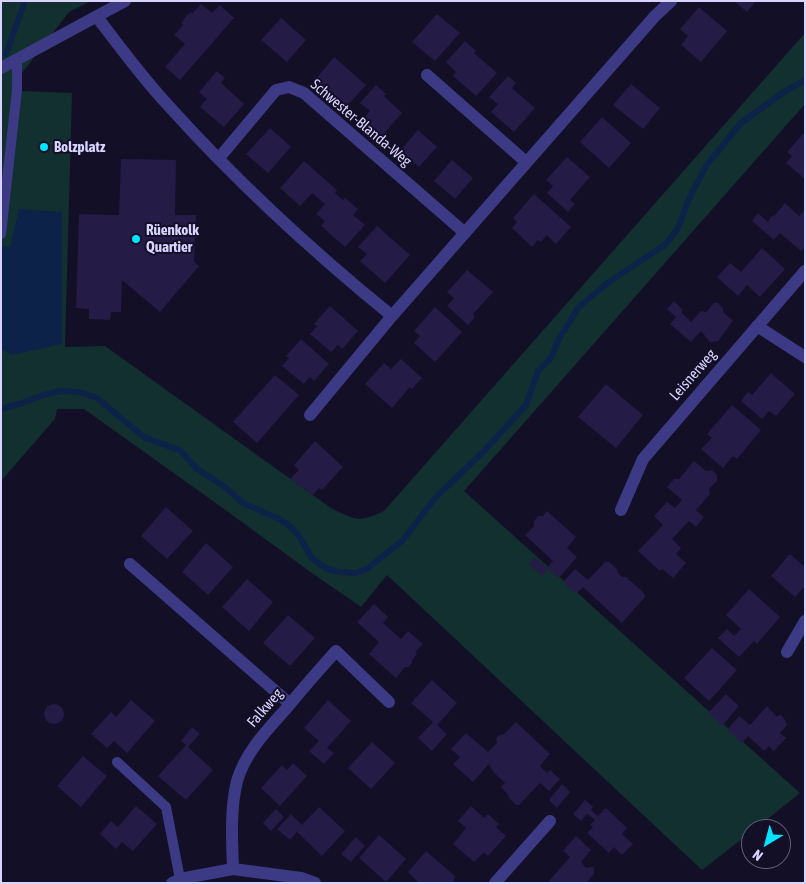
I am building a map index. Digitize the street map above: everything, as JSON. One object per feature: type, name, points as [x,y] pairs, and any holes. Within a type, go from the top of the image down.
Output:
[{"type":"street","points":[[1,68],[126,1]]},
{"type":"street","points":[[310,415],[392,316],[526,162],[655,16],[671,1]]},
{"type":"street","points":[[97,17],[131,62],[166,103],[219,158],[265,204],[349,281],[392,316]]},
{"type":"street","points":[[426,75],[526,162]]},
{"type":"street","name":"Schwester-Blanda-Weg","points":[[219,158],[276,90],[289,87],[304,93],[465,234]]},
{"type":"street","name":"Leisnerweg","points":[[620,510],[643,459],[805,271]]},
{"type":"street","points":[[757,326],[805,357]]},
{"type":"street","points":[[130,564],[290,704]]},
{"type":"street","points":[[786,652],[805,621]]},
{"type":"street","name":"Falkweg","points":[[234,869],[232,820],[238,780],[248,757],[260,738],[336,651],[389,702]]},
{"type":"street","points":[[495,883],[550,821]]},
{"type":"street","points":[[176,881],[234,869],[301,878],[314,883]]},
{"type":"lane","points":[[1,234],[17,90],[17,59]]},
{"type":"lane","points":[[117,762],[166,806],[176,881]]},
{"type":"green space","points":[[1,1],[91,1],[69,12],[22,73],[21,91],[72,93],[65,347],[105,346],[331,508],[357,518],[369,517],[384,511],[805,33],[805,104],[464,491],[800,793],[768,819],[741,819],[741,840],[702,870],[387,575],[361,607],[84,409],[57,409],[55,419],[1,481]]},
{"type":"water","points":[[19,209],[62,212],[62,344],[12,355],[1,349],[1,246],[10,247]]},
{"type":"building","points":[[734,1],[756,1],[747,12]]},
{"type":"building","points":[[201,4],[212,13],[220,5],[234,18],[180,80],[165,67],[185,44],[174,35],[183,25],[181,23],[187,15],[191,12],[192,14]]},
{"type":"building","points":[[699,7],[727,31],[701,62],[681,45],[688,36],[680,29]]},
{"type":"building","points":[[437,14],[460,33],[435,61],[412,42]]},
{"type":"building","points":[[281,18],[306,40],[287,62],[261,40]]},
{"type":"building","points":[[465,41],[476,51],[474,53],[497,73],[476,96],[453,76],[456,72],[446,62]]},
{"type":"building","points":[[334,57],[366,85],[346,107],[315,80]]},
{"type":"building","points":[[217,71],[225,78],[221,83],[244,104],[224,127],[200,107],[207,99],[199,92]]},
{"type":"building","points":[[508,76],[516,83],[512,88],[535,108],[514,132],[491,112],[498,104],[489,97]]},
{"type":"building","points":[[631,84],[660,108],[643,129],[613,105]]},
{"type":"building","points":[[376,85],[386,94],[384,96],[402,113],[380,138],[360,122],[370,111],[360,103]]},
{"type":"building","points":[[602,117],[631,143],[609,168],[580,142]]},
{"type":"building","points":[[270,128],[291,147],[268,173],[246,154]]},
{"type":"building","points":[[418,130],[437,147],[419,167],[400,151]]},
{"type":"building","points":[[803,134],[805,135],[805,179],[786,163],[792,156],[787,152]]},
{"type":"building","points":[[567,157],[590,177],[570,200],[575,204],[568,212],[547,193],[553,186],[546,180]]},
{"type":"building","name":"Rüenkolk Quartier","points":[[121,159],[176,160],[175,215],[196,215],[194,262],[199,266],[160,312],[122,280],[121,312],[111,312],[110,320],[89,319],[89,309],[76,308],[79,214],[119,215]]},
{"type":"building","points":[[452,160],[473,178],[455,199],[434,181]]},
{"type":"building","points":[[304,161],[337,190],[335,193],[343,200],[345,198],[358,209],[353,215],[365,225],[345,247],[321,226],[325,221],[316,214],[325,204],[312,193],[300,206],[280,188]]},
{"type":"building","points":[[534,194],[571,227],[556,244],[547,235],[541,242],[538,240],[532,247],[512,228],[517,222],[513,218]]},
{"type":"building","points":[[785,203],[799,216],[805,209],[805,247],[801,251],[780,233],[774,240],[752,221],[758,213],[768,222]]},
{"type":"building","points":[[377,226],[410,255],[385,283],[360,261],[367,254],[358,247]]},
{"type":"building","points":[[762,248],[785,269],[760,297],[747,285],[738,296],[717,277],[730,263],[741,272]]},
{"type":"building","points":[[467,270],[493,292],[473,314],[475,317],[468,325],[447,306],[454,298],[447,292]]},
{"type":"building","points":[[674,301],[691,322],[701,311],[706,312],[714,303],[718,303],[723,308],[723,312],[733,321],[718,341],[710,342],[701,331],[691,342],[670,324],[676,317],[667,309]]},
{"type":"building","points":[[330,306],[358,331],[342,349],[338,345],[331,352],[310,334],[317,326],[314,324]]},
{"type":"building","points":[[435,307],[462,332],[435,362],[414,343],[420,336],[414,331]]},
{"type":"building","points":[[301,339],[329,364],[314,381],[310,377],[304,384],[282,366],[289,358],[286,356]]},
{"type":"building","points":[[401,359],[422,378],[412,389],[410,387],[392,408],[365,384],[384,363],[391,369]]},
{"type":"building","points":[[771,373],[795,394],[776,416],[769,411],[762,419],[741,401],[748,392],[752,395]]},
{"type":"building","points":[[275,375],[299,395],[257,443],[233,422]]},
{"type":"building","points":[[606,384],[643,415],[616,448],[578,417]]},
{"type":"building","points":[[732,405],[761,430],[737,459],[733,456],[723,468],[701,449],[712,438],[707,434]]},
{"type":"building","points":[[315,441],[343,467],[322,490],[319,488],[313,495],[290,479],[299,470],[294,465]]},
{"type":"building","points":[[694,461],[706,471],[712,470],[717,475],[717,481],[709,489],[710,494],[696,510],[704,517],[696,527],[689,521],[672,539],[681,548],[676,554],[686,563],[673,578],[662,569],[660,571],[638,551],[663,525],[654,516],[667,502],[675,508],[682,500],[667,487],[674,479],[679,479]]},
{"type":"building","points":[[166,507],[193,531],[167,559],[141,536]]},
{"type":"building","points":[[547,511],[576,537],[567,548],[577,557],[559,578],[548,569],[542,576],[529,564],[535,557],[547,568],[553,561],[525,535],[534,526],[534,521],[538,516],[543,516]]},
{"type":"building","points":[[206,543],[233,567],[208,595],[182,572]]},
{"type":"building","points":[[790,554],[805,567],[805,586],[795,597],[771,576]]},
{"type":"building","points":[[605,562],[609,562],[622,577],[626,577],[644,593],[645,597],[622,623],[583,587],[576,594],[563,582],[575,569],[588,580]]},
{"type":"building","points":[[247,579],[273,602],[249,631],[222,607]]},
{"type":"building","points":[[749,589],[780,617],[757,644],[754,641],[739,657],[718,638],[727,629],[734,636],[741,629],[726,615]]},
{"type":"building","points":[[374,604],[388,617],[383,623],[401,639],[408,631],[423,644],[415,652],[417,654],[409,667],[405,667],[396,678],[369,654],[379,642],[357,622]]},
{"type":"building","points":[[288,615],[315,638],[290,666],[263,643]]},
{"type":"building","points":[[712,648],[737,670],[709,701],[684,678]]},
{"type":"building","points":[[432,680],[457,703],[437,725],[447,734],[432,751],[418,738],[433,722],[411,703]]},
{"type":"building","points":[[726,694],[739,706],[722,726],[708,713]]},
{"type":"building","points":[[131,700],[155,721],[127,753],[114,741],[107,748],[91,734],[111,712],[116,717]]},
{"type":"building","points":[[328,700],[351,721],[327,748],[334,753],[324,764],[309,751],[319,741],[304,728]]},
{"type":"building","points":[[54,704],[61,707],[64,714],[61,721],[54,724],[47,721],[44,714],[47,707]]},
{"type":"building","points":[[767,706],[776,716],[781,715],[787,725],[780,733],[786,738],[774,751],[769,746],[764,751],[748,736],[742,743],[727,730],[739,716],[750,725]]},
{"type":"building","points":[[516,722],[550,754],[540,766],[547,773],[550,770],[560,779],[549,791],[540,783],[519,805],[516,805],[508,797],[501,787],[505,783],[494,773],[489,764],[473,782],[453,764],[460,757],[451,749],[466,733],[488,752],[497,743],[496,738],[504,734]]},
{"type":"building","points":[[192,727],[200,734],[188,747],[213,770],[186,800],[158,776],[186,745],[181,741]]},
{"type":"building","points":[[372,742],[395,763],[371,789],[348,768]]},
{"type":"building","points":[[83,756],[107,776],[81,807],[57,786]]},
{"type":"building","points":[[293,763],[307,776],[280,806],[261,788],[282,765],[287,770]]},
{"type":"building","points":[[562,784],[570,792],[557,808],[549,800]]},
{"type":"building","points":[[585,800],[593,807],[591,810],[598,816],[606,808],[627,828],[622,834],[633,844],[622,855],[614,847],[609,853],[587,833],[593,827],[590,825],[595,820],[587,814],[581,821],[573,814]]},
{"type":"building","points":[[136,806],[157,824],[133,851],[122,842],[116,849],[100,834],[111,821],[118,827]]},
{"type":"building","points":[[471,806],[484,818],[488,814],[499,824],[496,827],[506,836],[488,856],[484,852],[474,862],[453,844],[466,828],[458,821]]},
{"type":"building","points":[[319,807],[345,831],[322,856],[297,832],[290,840],[277,829],[291,814],[302,825]]},
{"type":"building","points":[[276,809],[284,817],[271,831],[263,823]]},
{"type":"building","points":[[379,835],[406,859],[386,882],[359,858]]},
{"type":"building","points":[[576,836],[591,850],[581,862],[586,868],[594,867],[594,874],[586,883],[551,883],[549,881],[570,857],[563,851]]},
{"type":"building","points":[[356,837],[365,846],[351,862],[341,854]]},
{"type":"building","points":[[426,851],[455,876],[453,883],[419,883],[408,872]]},
{"type":"waterway","points":[[6,54],[25,1]]},
{"type":"waterway","points":[[1,409],[61,391],[80,392],[97,398],[144,437],[181,451],[196,468],[225,487],[243,503],[279,519],[291,527],[299,536],[312,558],[325,568],[339,572],[355,573],[367,569],[403,540],[435,498],[483,452],[526,405],[538,371],[551,358],[559,339],[578,308],[606,284],[666,244],[678,228],[689,199],[706,166],[741,123],[784,92],[805,80]]},
{"type":"place","name":"Bolzplatz","points":[[44,147]]},
{"type":"place","name":"Rüenkolk Quartier","points":[[136,239]]}]
